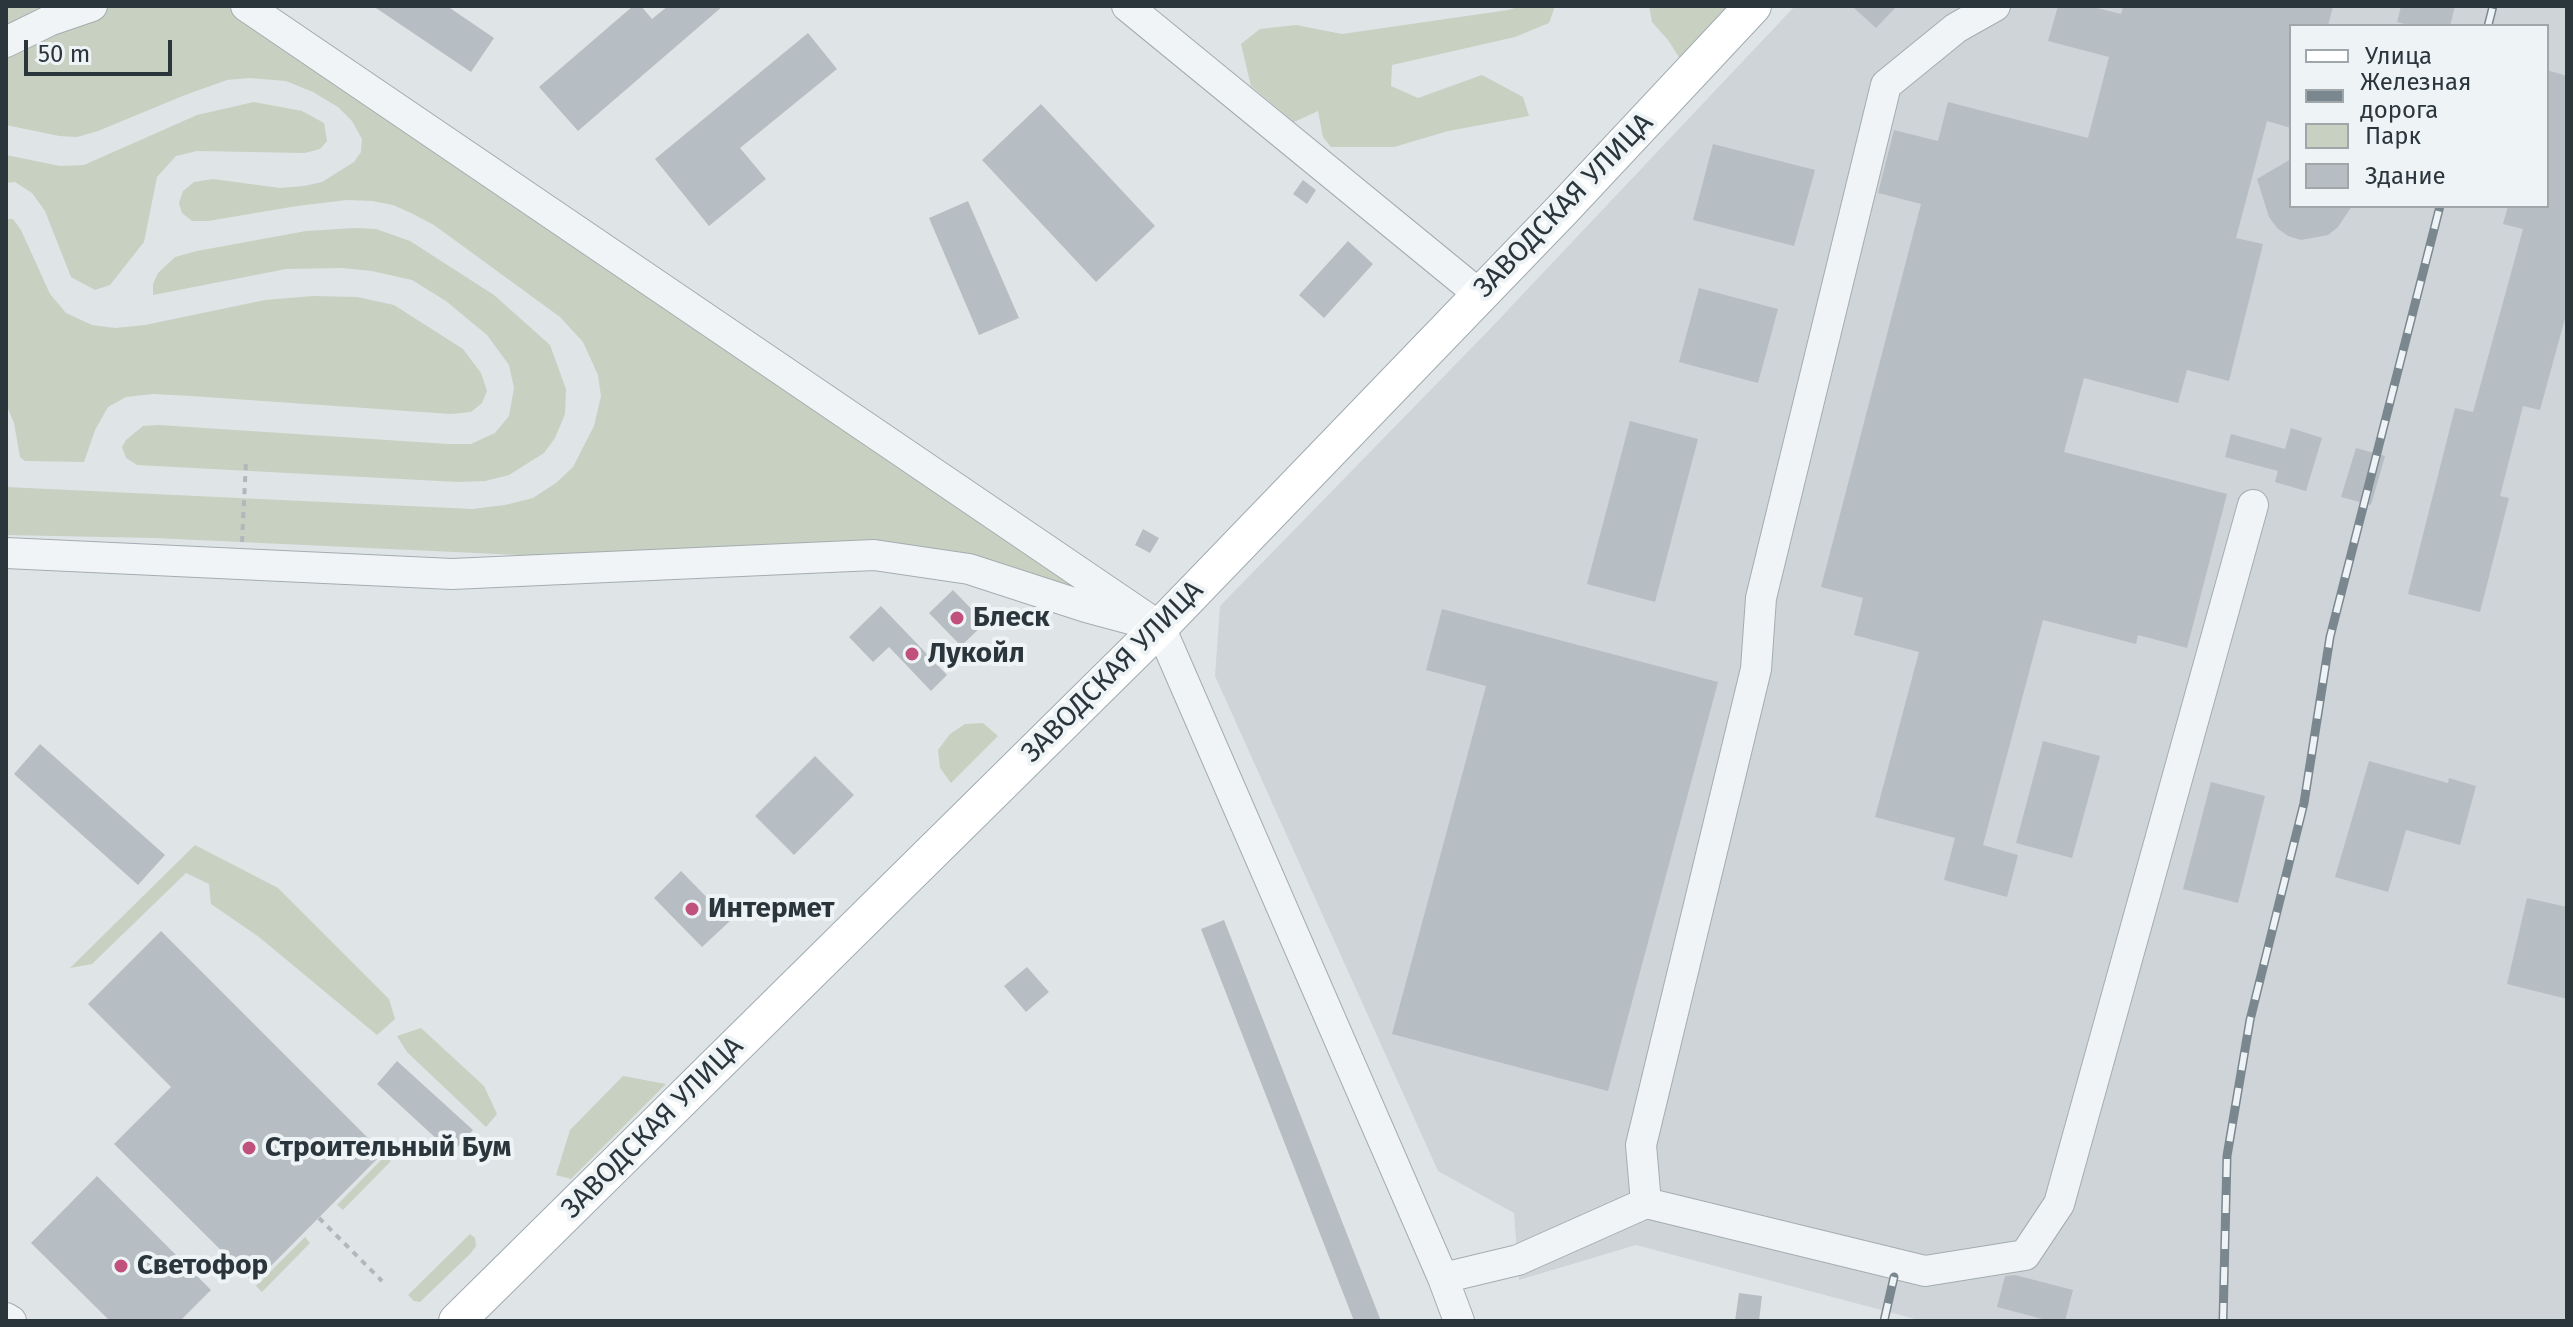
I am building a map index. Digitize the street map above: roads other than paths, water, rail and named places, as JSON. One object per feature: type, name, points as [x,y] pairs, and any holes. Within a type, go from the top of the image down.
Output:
[{"type":"main road","name":"ЗАВОДСКАЯ УЛИЦА","points":[[457,1321],[1160,627],[1753,6]]},
{"type":"street","points":[[6,42],[51,20],[92,6]]},
{"type":"street","points":[[246,6],[1160,627],[1459,1321]]},
{"type":"street","points":[[1127,6],[1480,295]]},
{"type":"street","points":[[1646,1203],[1641,1145],[1756,669],[1761,598],[1886,85],[1956,28],[1995,6]]},
{"type":"street","points":[[1443,1278],[1518,1260],[1646,1203],[1925,1271],[2025,1255],[2059,1204],[2253,505]]},
{"type":"street","points":[[6,553],[452,574],[874,555],[969,569],[1160,627]]},
{"type":"railway","points":[[2488,24],[2493,6]]},
{"type":"railway","points":[[2223,1321],[2227,1156],[2250,1020],[2304,803],[2330,637],[2439,208]]},
{"type":"railway","points":[[1884,1321],[1894,1277]]},
{"type":"place","name":"Блеск","points":[[957,618]]},
{"type":"place","name":"Лукойл","points":[[912,654]]},
{"type":"place","name":"Интермет","points":[[692,909]]},
{"type":"place","name":"Строительный Бум","points":[[249,1148]]},
{"type":"place","name":"Светофор","points":[[121,1266]]}]
